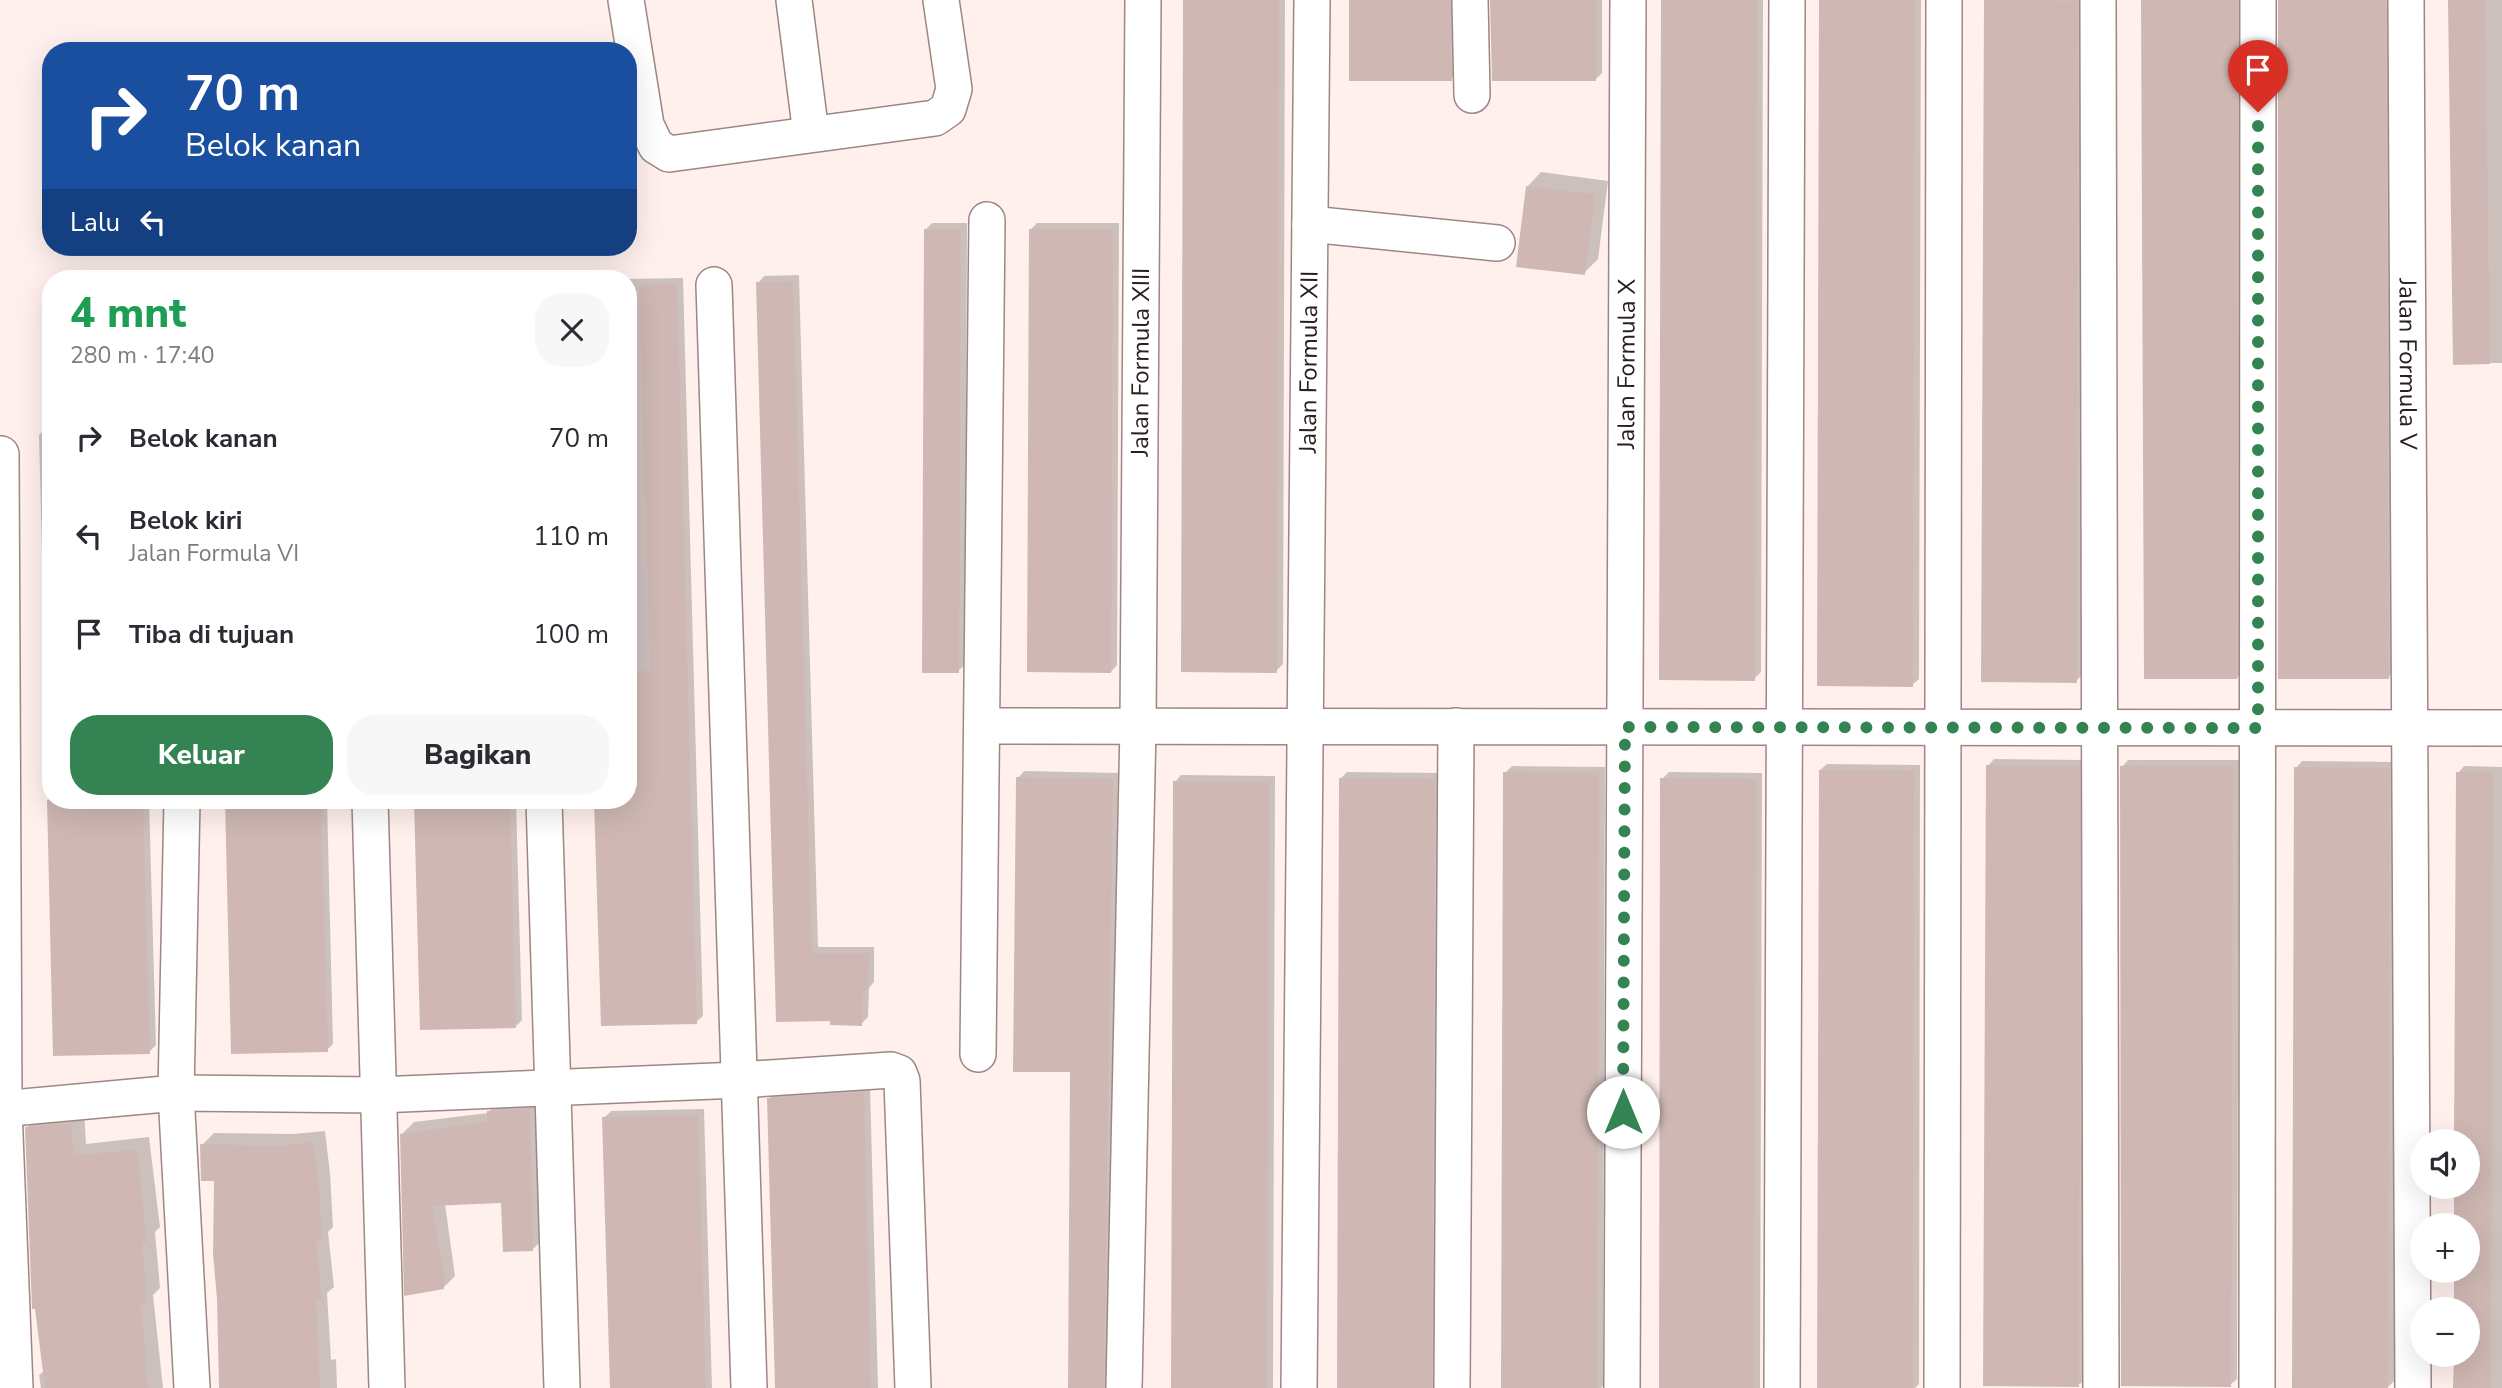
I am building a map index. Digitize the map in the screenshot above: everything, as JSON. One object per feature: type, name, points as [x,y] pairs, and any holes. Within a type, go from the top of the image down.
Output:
[{"type":"street","points":[[626,0],[633,42]]},
{"type":"street","points":[[794,0],[811,134]]},
{"type":"street","points":[[637,69],[646,125],[656,146],[669,154],[935,118],[948,109],[954,89],[941,0]]},
{"type":"street","name":"Jalan Formula XIII","points":[[1124,1388],[1138,726],[1143,0]]},
{"type":"street","name":"Jalan Formula XII","points":[[1299,1388],[1312,0]]},
{"type":"street","points":[[1470,0],[1472,95]]},
{"type":"street","name":"Jalan Formula X","points":[[1622,1388],[1628,0]]},
{"type":"street","points":[[1782,1388],[1787,0]]},
{"type":"street","points":[[1942,1388],[1944,0]]},
{"type":"street","points":[[2098,0],[2101,1388]]},
{"type":"street","points":[[2257,1388],[2258,0]]},
{"type":"street","name":"Jalan Formula V","points":[[2406,0],[2413,1388]]},
{"type":"street","points":[[978,1054],[987,219]]},
{"type":"street","points":[[1310,223],[1497,243]]},
{"type":"street","points":[[714,285],[749,1388]]},
{"type":"street","points":[[1,454],[2,1109],[5,1278],[15,1388]]},
{"type":"street","points":[[982,726],[2502,728]]},
{"type":"street","points":[[1452,1388],[1456,726]]},
{"type":"street","points":[[182,809],[176,1093],[192,1388]]},
{"type":"street","points":[[370,809],[387,1388]]},
{"type":"street","points":[[544,809],[562,1388]]},
{"type":"street","points":[[2,1109],[176,1093],[378,1095],[739,1080],[891,1070],[899,1073],[902,1081],[913,1388]]},
{"type":"building","points":[[1183,0],[1279,0],[1277,673],[1181,672]]},
{"type":"building","points":[[1349,0],[1450,0],[1452,81],[1349,81]]},
{"type":"building","points":[[1490,0],[1596,0],[1596,81],[1492,81]]},
{"type":"building","points":[[1661,0],[1757,0],[1755,681],[1659,680]]},
{"type":"building","points":[[1819,0],[1915,0],[1913,687],[1817,686]]},
{"type":"building","points":[[1984,0],[2078,1],[2077,683],[1981,682]]},
{"type":"building","points":[[2141,0],[2238,0],[2237,679],[2144,679]]},
{"type":"building","points":[[2278,0],[2386,0],[2389,679],[2278,679]]},
{"type":"building","points":[[2448,0],[2485,0],[2490,364],[2453,365]]},
{"type":"building","points":[[1526,186],[1595,194],[1585,275],[1516,267]]},
{"type":"building","points":[[924,229],[961,229],[959,673],[922,673]]},
{"type":"building","points":[[1029,229],[1113,229],[1111,673],[1027,672]]},
{"type":"building","points":[[793,281],[812,953],[869,953],[868,990],[863,990],[862,1026],[830,1025],[830,1021],[776,1022],[756,282]]},
{"type":"building","points":[[677,283],[697,1024],[601,1026],[594,809],[637,809],[637,671],[650,671],[639,285]]},
{"type":"building","points":[[1986,765],[2080,766],[2079,1387],[1983,1386]]},
{"type":"building","points":[[2120,766],[2233,766],[2231,1387],[2121,1386]]},
{"type":"building","points":[[2294,767],[2390,768],[2388,1388],[2292,1388]]},
{"type":"building","points":[[1819,770],[1914,771],[1913,1388],[1817,1388]]},
{"type":"building","points":[[1503,772],[1599,773],[1597,1388],[1501,1388]]},
{"type":"building","points":[[2456,772],[2493,772],[2491,1388],[2453,1388],[2454,1367],[2480,1367],[2480,1297],[2454,1297],[2454,1283],[2480,1283],[2480,1213],[2454,1213],[2454,1199],[2480,1199],[2480,1129],[2454,1129]]},
{"type":"building","points":[[1016,777],[1113,779],[1104,1388],[1068,1388],[1070,1072],[1013,1072]]},
{"type":"building","points":[[1339,778],[1435,779],[1432,1388],[1337,1388]]},
{"type":"building","points":[[1660,778],[1756,779],[1754,1388],[1659,1388]]},
{"type":"building","points":[[1173,781],[1269,782],[1267,1388],[1171,1388]]},
{"type":"building","points":[[47,809],[143,809],[150,1054],[53,1056]]},
{"type":"building","points":[[225,809],[321,809],[328,1052],[231,1054]]},
{"type":"building","points":[[414,809],[510,809],[516,1028],[420,1030]]},
{"type":"building","points":[[864,1092],[871,1388],[775,1388],[767,1098]]},
{"type":"building","points":[[530,1109],[533,1251],[503,1252],[501,1203],[432,1206],[444,1289],[404,1296],[400,1134],[487,1122],[487,1111]]},
{"type":"building","points":[[698,1115],[706,1388],[610,1388],[602,1117]]},
{"type":"building","points":[[72,1123],[73,1156],[137,1149],[147,1242],[142,1243],[147,1303],[140,1304],[148,1388],[45,1388],[35,1309],[32,1309],[25,1127]]},
{"type":"building","points":[[313,1142],[322,1241],[316,1241],[322,1300],[316,1301],[320,1388],[219,1388],[213,1254],[214,1181],[201,1181],[200,1144],[279,1146]]},
{"type":"route","points":[[1623,1112],[1625,727],[2258,728],[2258,112]]}]
